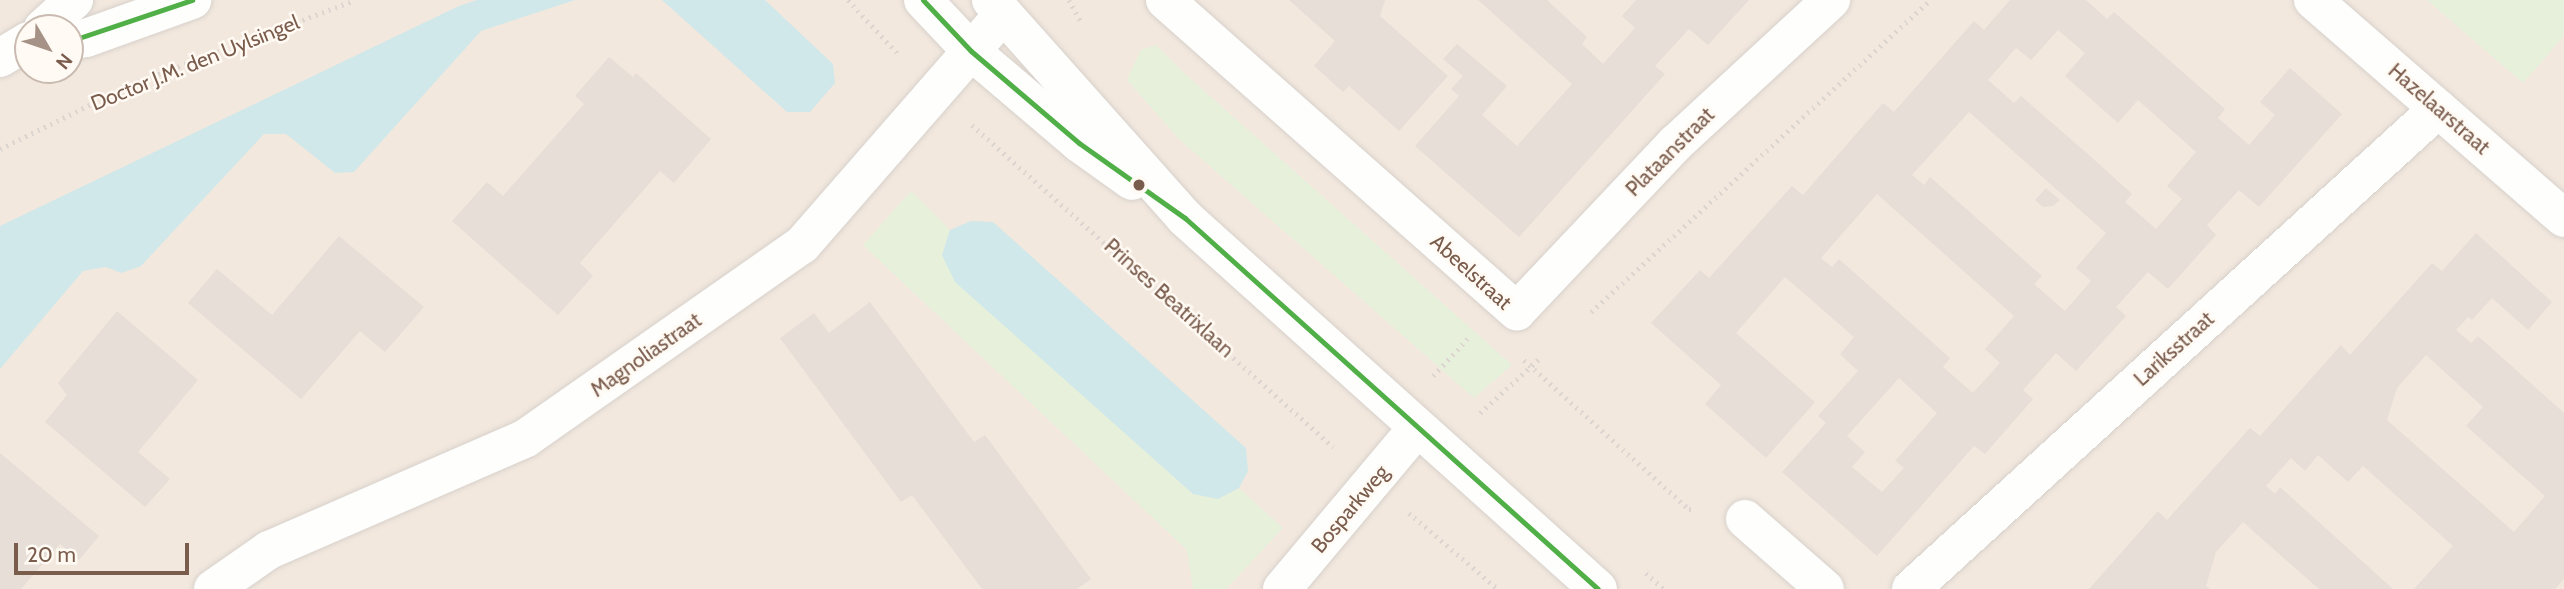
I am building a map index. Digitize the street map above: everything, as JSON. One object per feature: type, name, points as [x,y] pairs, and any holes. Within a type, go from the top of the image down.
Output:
[{"type":"street","points":[[58,14],[74,0]]},
{"type":"street","points":[[84,38],[192,0]]},
{"type":"street","points":[[923,0],[971,51],[1079,143],[1185,218]]},
{"type":"street","name":"Abeelstraat","points":[[1165,0],[1500,317]]},
{"type":"street","name":"Plataanstraat","points":[[1500,317],[1676,143],[1831,0]]},
{"type":"street","name":"Hazelaarstraat","points":[[2313,0],[2564,218]]},
{"type":"street","points":[[996,8],[1185,218],[1598,589]]},
{"type":"street","name":"Magnoliastraat","points":[[213,589],[269,550],[526,438],[802,245],[971,51],[996,8]]},
{"type":"street","name":"Lariksstraat","points":[[1911,589],[2438,109]]},
{"type":"street","name":"Bosparkweg","points":[[1282,589],[1417,428]]},
{"type":"street","points":[[1745,519],[1825,589]]},
{"type":"path","name":"Doctor J.M. den Uylsingel","points":[[0,149],[132,84],[355,0]]},
{"type":"path","name":"Prinses Beatrixlaan","points":[[848,0],[936,93],[1498,589]]},
{"type":"path","points":[[1582,320],[1930,0]]},
{"type":"path","points":[[1430,379],[1500,317]]},
{"type":"path","points":[[1473,419],[1541,357]]},
{"type":"path","points":[[1521,358],[1689,509],[1745,519]]},
{"type":"shaded area","points":[[0,0],[2564,0],[2564,589],[0,589]]},
{"type":"green space","points":[[2427,0],[2564,0],[2564,36],[2523,83]]},
{"type":"green space","points":[[1156,45],[1512,365],[1474,398],[1179,139],[1127,80],[1141,50]]},
{"type":"green space","points":[[911,191],[950,230],[942,255],[1218,499],[1239,488],[1283,528],[1226,589],[1193,589],[1187,550],[863,245]]},
{"type":"water","points":[[477,0],[575,0],[481,31],[354,172],[335,173],[286,134],[264,134],[141,266],[121,273],[106,267],[83,271],[0,369],[0,226],[459,6]]},
{"type":"water","points":[[662,0],[765,0],[833,64],[835,83],[810,112],[787,112]]},
{"type":"water","points":[[971,221],[993,222],[1246,448],[1248,471],[1239,488],[1218,499],[1193,494],[955,282],[942,255],[950,230]]},
{"type":"building","points":[[1289,0],[1385,0],[1380,16],[1448,76],[1399,131],[1349,86],[1343,92],[1314,66],[1335,41]]},
{"type":"building","points":[[1478,0],[1547,0],[1587,37],[1582,44],[1603,64],[1635,28],[1622,16],[1636,0],[1749,0],[1708,45],[1689,29],[1655,66],[1665,74],[1519,237],[1415,146],[1459,96],[1451,89],[1463,76],[1443,59],[1457,44],[1507,86],[1482,115],[1517,146],[1572,84]]},
{"type":"building","points":[[2010,0],[2086,0],[2107,19],[2114,12],[2225,109],[2218,118],[2249,145],[2275,115],[2260,102],[2290,68],[2342,114],[2259,207],[2239,190],[2207,225],[2216,235],[2168,289],[2148,272],[2116,307],[2126,316],[2076,371],[2056,353],[2023,390],[2033,399],[1985,454],[1974,446],[1877,556],[1782,472],[1826,423],[1818,416],[1858,371],[1840,354],[1854,337],[1785,277],[1736,333],[1815,402],[1766,458],[1705,404],[1721,385],[1651,323],[1700,270],[1709,278],[1792,186],[1803,195],[1883,103],[1894,112],[1974,21],[1984,30]],"holes":[[[2058,30],[2085,53],[2065,76],[2118,123],[2138,100],[2196,152],[2167,186],[2182,199],[2156,229],[2125,202],[2132,194],[2089,155],[2021,96],[2014,103],[1988,80],[2016,48],[2031,60]],[[1969,112],[2106,233],[2076,268],[2091,281],[2065,311],[2034,284],[2042,276],[1930,177],[1924,185],[1912,175]],[[1877,194],[2014,316],[1985,349],[2000,363],[1973,393],[1943,367],[1950,358],[1839,259],[1832,267],[1821,258]],[[1899,378],[1937,413],[1895,461],[1904,468],[1882,492],[1852,467],[1865,452],[1847,436]]]},
{"type":"building","points":[[609,57],[633,77],[636,73],[711,139],[674,183],[660,171],[580,263],[593,276],[558,315],[452,221],[487,182],[503,196],[584,104],[575,96]]},
{"type":"building","points":[[2046,188],[2060,200],[2053,206],[2043,207],[2035,200]]},
{"type":"building","points":[[2476,233],[2552,302],[2528,330],[2492,298],[2472,320],[2468,317],[2456,330],[2471,343],[2478,336],[2564,413],[2564,579],[2555,589],[2414,589],[2453,546],[2363,466],[2348,482],[2318,455],[2305,471],[2291,458],[2266,486],[2275,494],[2280,487],[2393,589],[2319,589],[2243,522],[2216,552],[2206,586],[2210,589],[2089,589],[2158,511],[2167,520],[2250,428],[2260,436],[2341,345],[2350,355],[2432,263],[2442,271]],"holes":[[[2426,355],[2483,407],[2466,426],[2545,496],[2514,532],[2387,420],[2397,388]]]},
{"type":"building","points":[[339,236],[424,307],[385,352],[360,331],[301,399],[188,303],[217,269],[272,315]]},
{"type":"building","points":[[870,302],[974,442],[985,435],[1091,579],[1077,589],[982,589],[912,495],[901,502],[780,338],[814,313],[829,333]]},
{"type":"building","points":[[117,311],[198,380],[138,452],[170,479],[145,507],[45,422],[67,395],[58,383]]},
{"type":"building","points":[[0,453],[99,536],[79,560],[60,544],[21,589],[0,589]]},
{"type":"transit line","points":[[84,36],[192,0]]},
{"type":"transit line","points":[[923,0],[971,51],[1079,143],[1185,218],[1598,589]]}]
